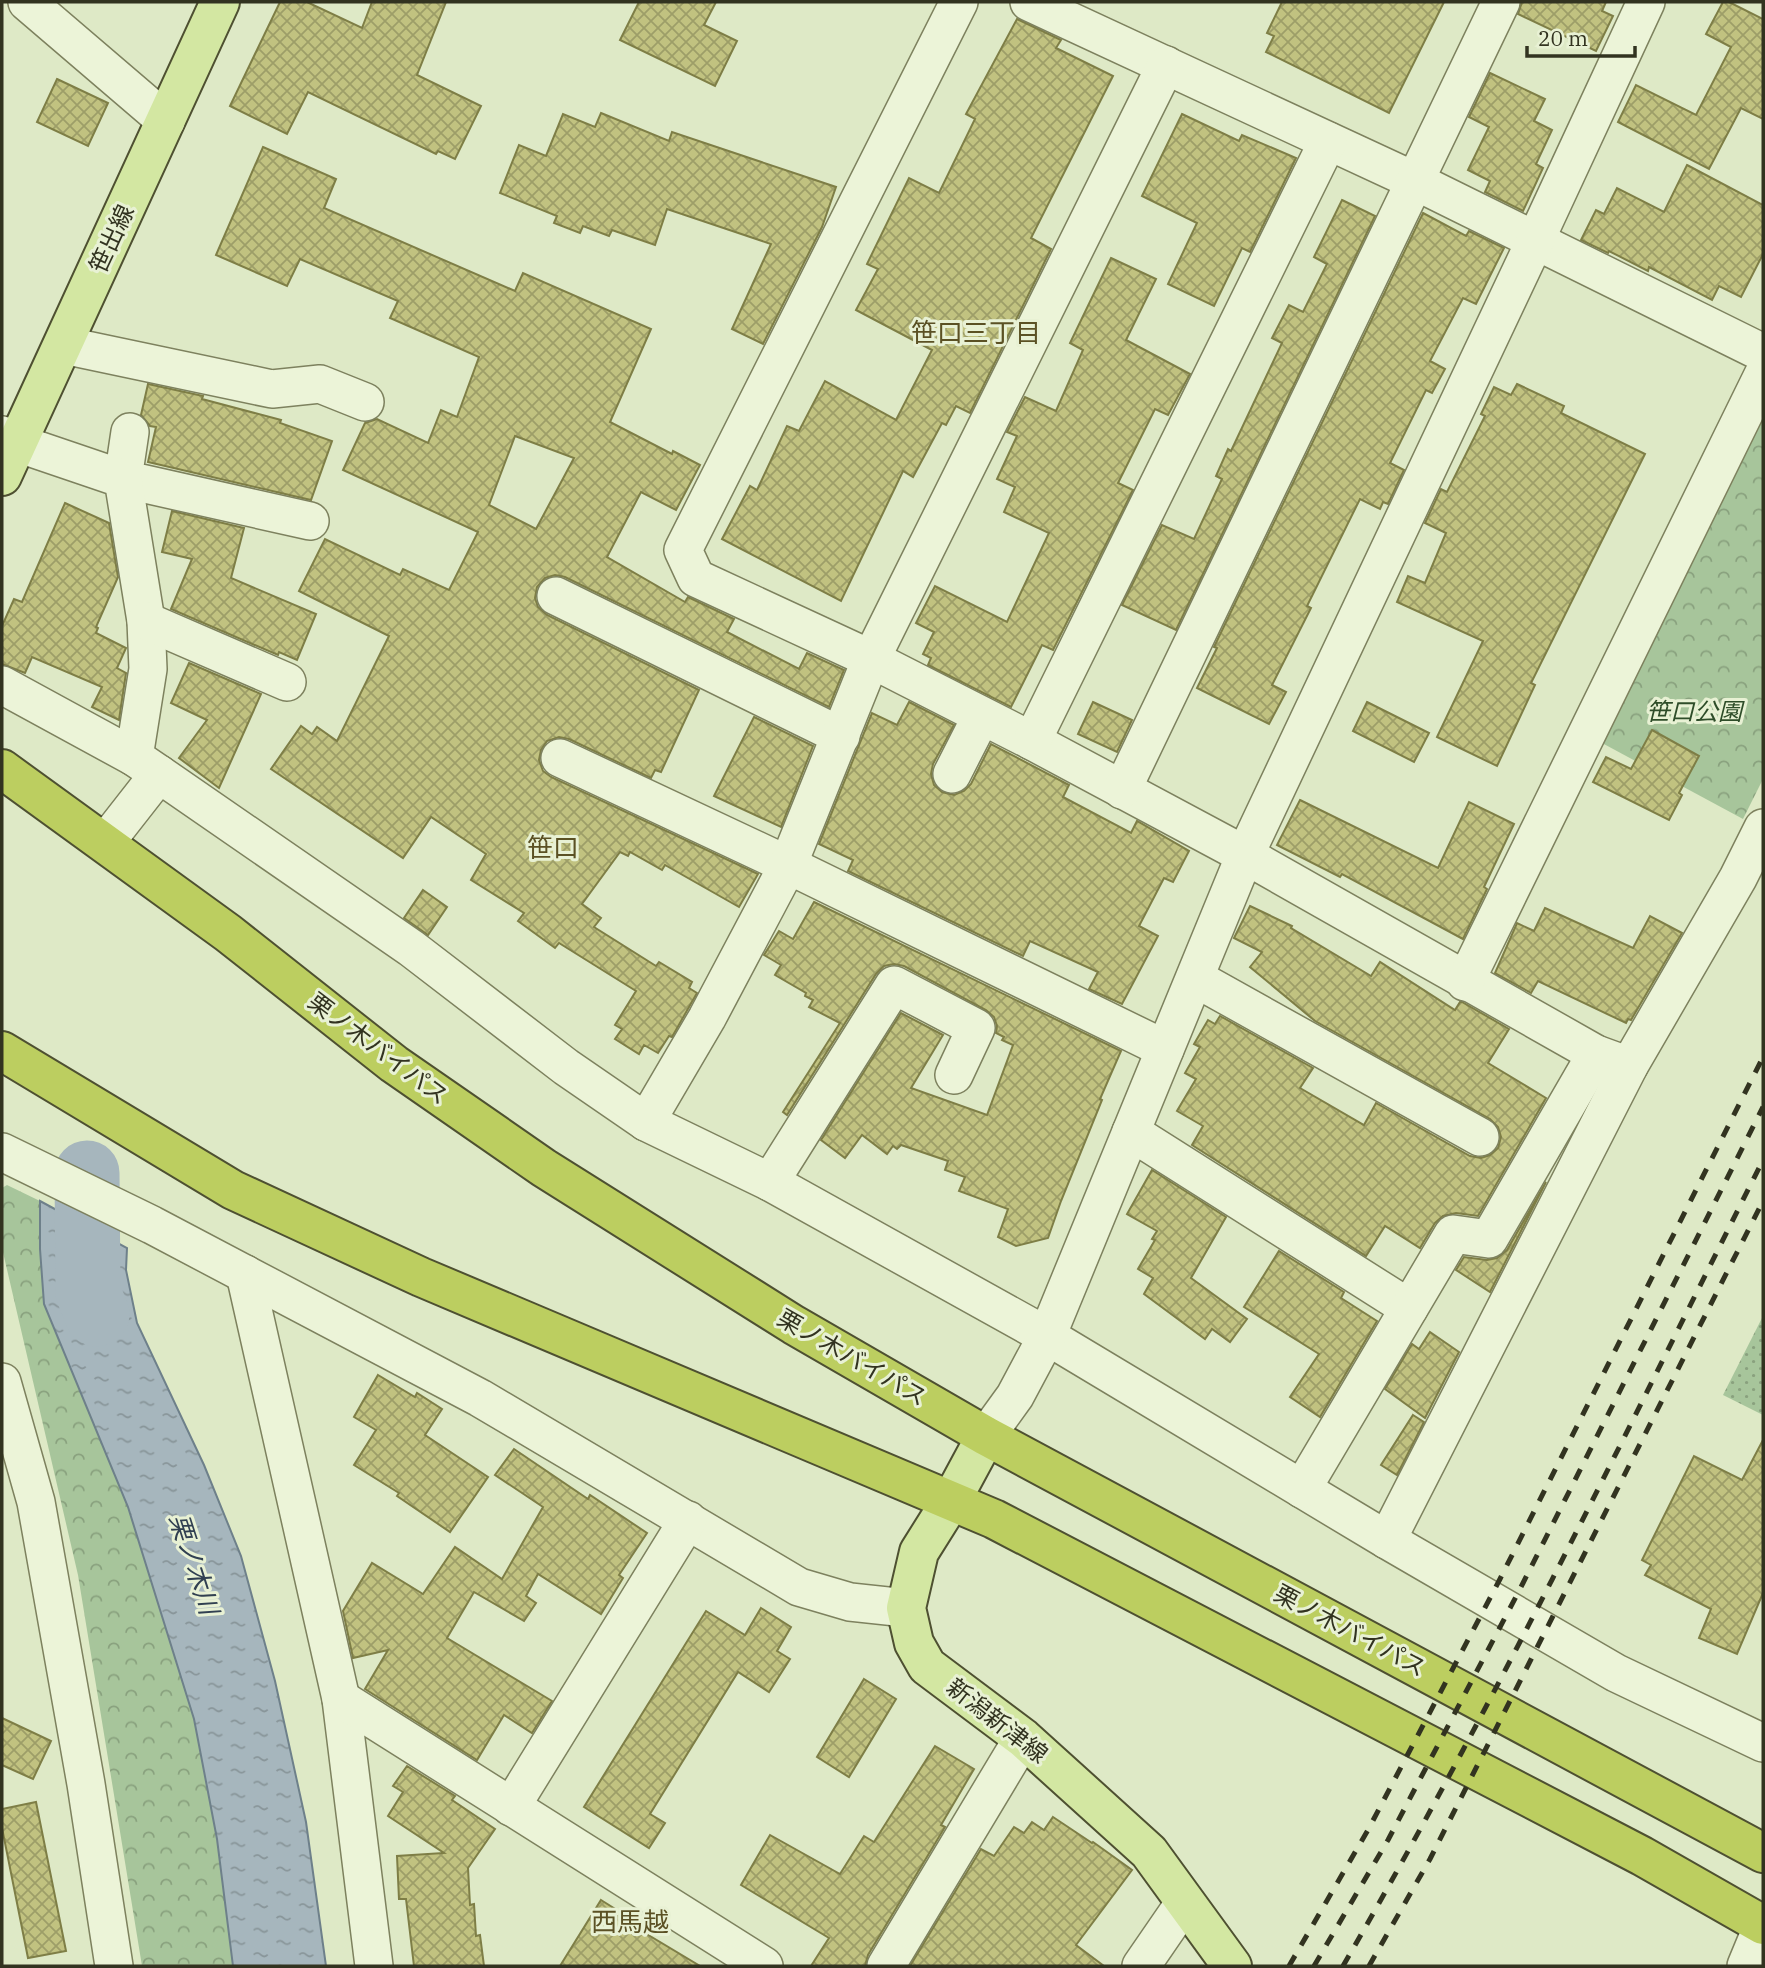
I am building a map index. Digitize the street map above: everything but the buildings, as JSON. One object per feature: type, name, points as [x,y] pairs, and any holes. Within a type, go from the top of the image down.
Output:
[{"type":"highway","name":"栗ノ木バイパス","points":[[2,769],[228,933],[394,1064],[544,1168],[794,1325],[986,1436],[1763,1853]]},
{"type":"highway","points":[[2,1051],[233,1190],[421,1278],[994,1519],[1642,1856],[1763,1925]]},
{"type":"main road","name":"笹出線","points":[[7,451],[63,345],[220,2]]},
{"type":"main road","name":"新潟新津線","points":[[986,1436],[951,1501],[919,1552],[906,1608],[914,1643],[927,1666],[1023,1738],[1149,1852],[1232,1966]]},
{"type":"street","points":[[27,2],[166,121]]},
{"type":"street","points":[[960,2],[682,550],[696,578],[871,659],[1032,741],[1244,855],[1465,982],[1612,1060]]},
{"type":"street","points":[[1029,2],[1417,182],[1763,353]]},
{"type":"street","points":[[1122,790],[1417,182],[1501,2]]},
{"type":"street","points":[[986,1436],[1015,1396],[1047,1336],[1244,855],[1646,2]]},
{"type":"street","points":[[646,1122],[707,1018],[788,865],[871,659],[1166,65]]},
{"type":"street","points":[[1032,741],[1328,141]]},
{"type":"street","points":[[63,345],[272,389],[320,384],[365,402]]},
{"type":"street","points":[[1465,982],[1763,375]]},
{"type":"street","points":[[106,843],[146,765],[146,621],[123,479],[130,432]]},
{"type":"street","points":[[7,451],[310,521]]},
{"type":"street","points":[[556,596],[841,736]]},
{"type":"street","points":[[146,621],[287,681]]},
{"type":"street","points":[[2,685],[146,765],[411,948],[566,1067],[646,1122],[770,1182],[1047,1336],[1387,1540],[1616,1673],[1763,1744]]},
{"type":"street","points":[[953,774],[981,716]]},
{"type":"street","points":[[560,758],[788,865],[1165,1049]]},
{"type":"street","points":[[1302,1489],[1454,1234],[1489,1238],[1738,878],[1763,828]]},
{"type":"street","points":[[1195,978],[1480,1136]]},
{"type":"street","points":[[770,1182],[894,985],[976,1028],[954,1075]]},
{"type":"street","points":[[1387,1540],[1612,1060]]},
{"type":"street","points":[[1131,1132],[1409,1308]]},
{"type":"street","points":[[12,1156],[152,1225],[480,1398],[799,1587],[850,1602],[906,1608]]},
{"type":"street","points":[[245,1274],[341,1699],[374,1966]]},
{"type":"street","points":[[2,1382],[36,1502],[86,1784],[114,1966]]},
{"type":"street","points":[[511,1807],[688,1520]]},
{"type":"street","points":[[341,1699],[764,1966]]},
{"type":"street","points":[[886,1966],[1023,1738]]},
{"type":"street","points":[[1141,1966],[1185,1902]]},
{"type":"street","points":[[1746,1966],[1763,1925]]},
{"type":"green space","name":"笹口公園","points":[[1763,411],[1763,779],[1743,819],[1602,743]]},
{"type":"green space","points":[[7,1185],[40,1201],[44,1304],[128,1507],[194,1719],[217,1839],[233,1966],[142,1966],[78,1575],[2,1248],[2,1188]]},
{"type":"green space","points":[[1763,1316],[1763,1415],[1723,1395]]},
{"type":"water","points":[[40,1201],[127,1248],[126,1270],[137,1323],[204,1465],[241,1556],[275,1681],[306,1822],[326,1966],[233,1966],[217,1839],[194,1719],[128,1507],[44,1304]]},
{"type":"waterway","name":"栗ノ木川","points":[[87,1173],[88,1292],[97,1314]]},
{"type":"railway","points":[[1289,1966],[1368,1830],[1500,1579],[1763,1057]]},
{"type":"railway","points":[[1314,1966],[1388,1840],[1519,1591],[1763,1107]]},
{"type":"railway","points":[[1343,1966],[1454,1768],[1507,1667],[1763,1160]]},
{"type":"railway","points":[[1369,1966],[1430,1859],[1763,1201]]},
{"type":"district","name":"笹口三丁目","points":[[976,333]]},
{"type":"district","name":"笹口","points":[[553,848]]},
{"type":"district","name":"西馬越","points":[[630,1922]]}]
